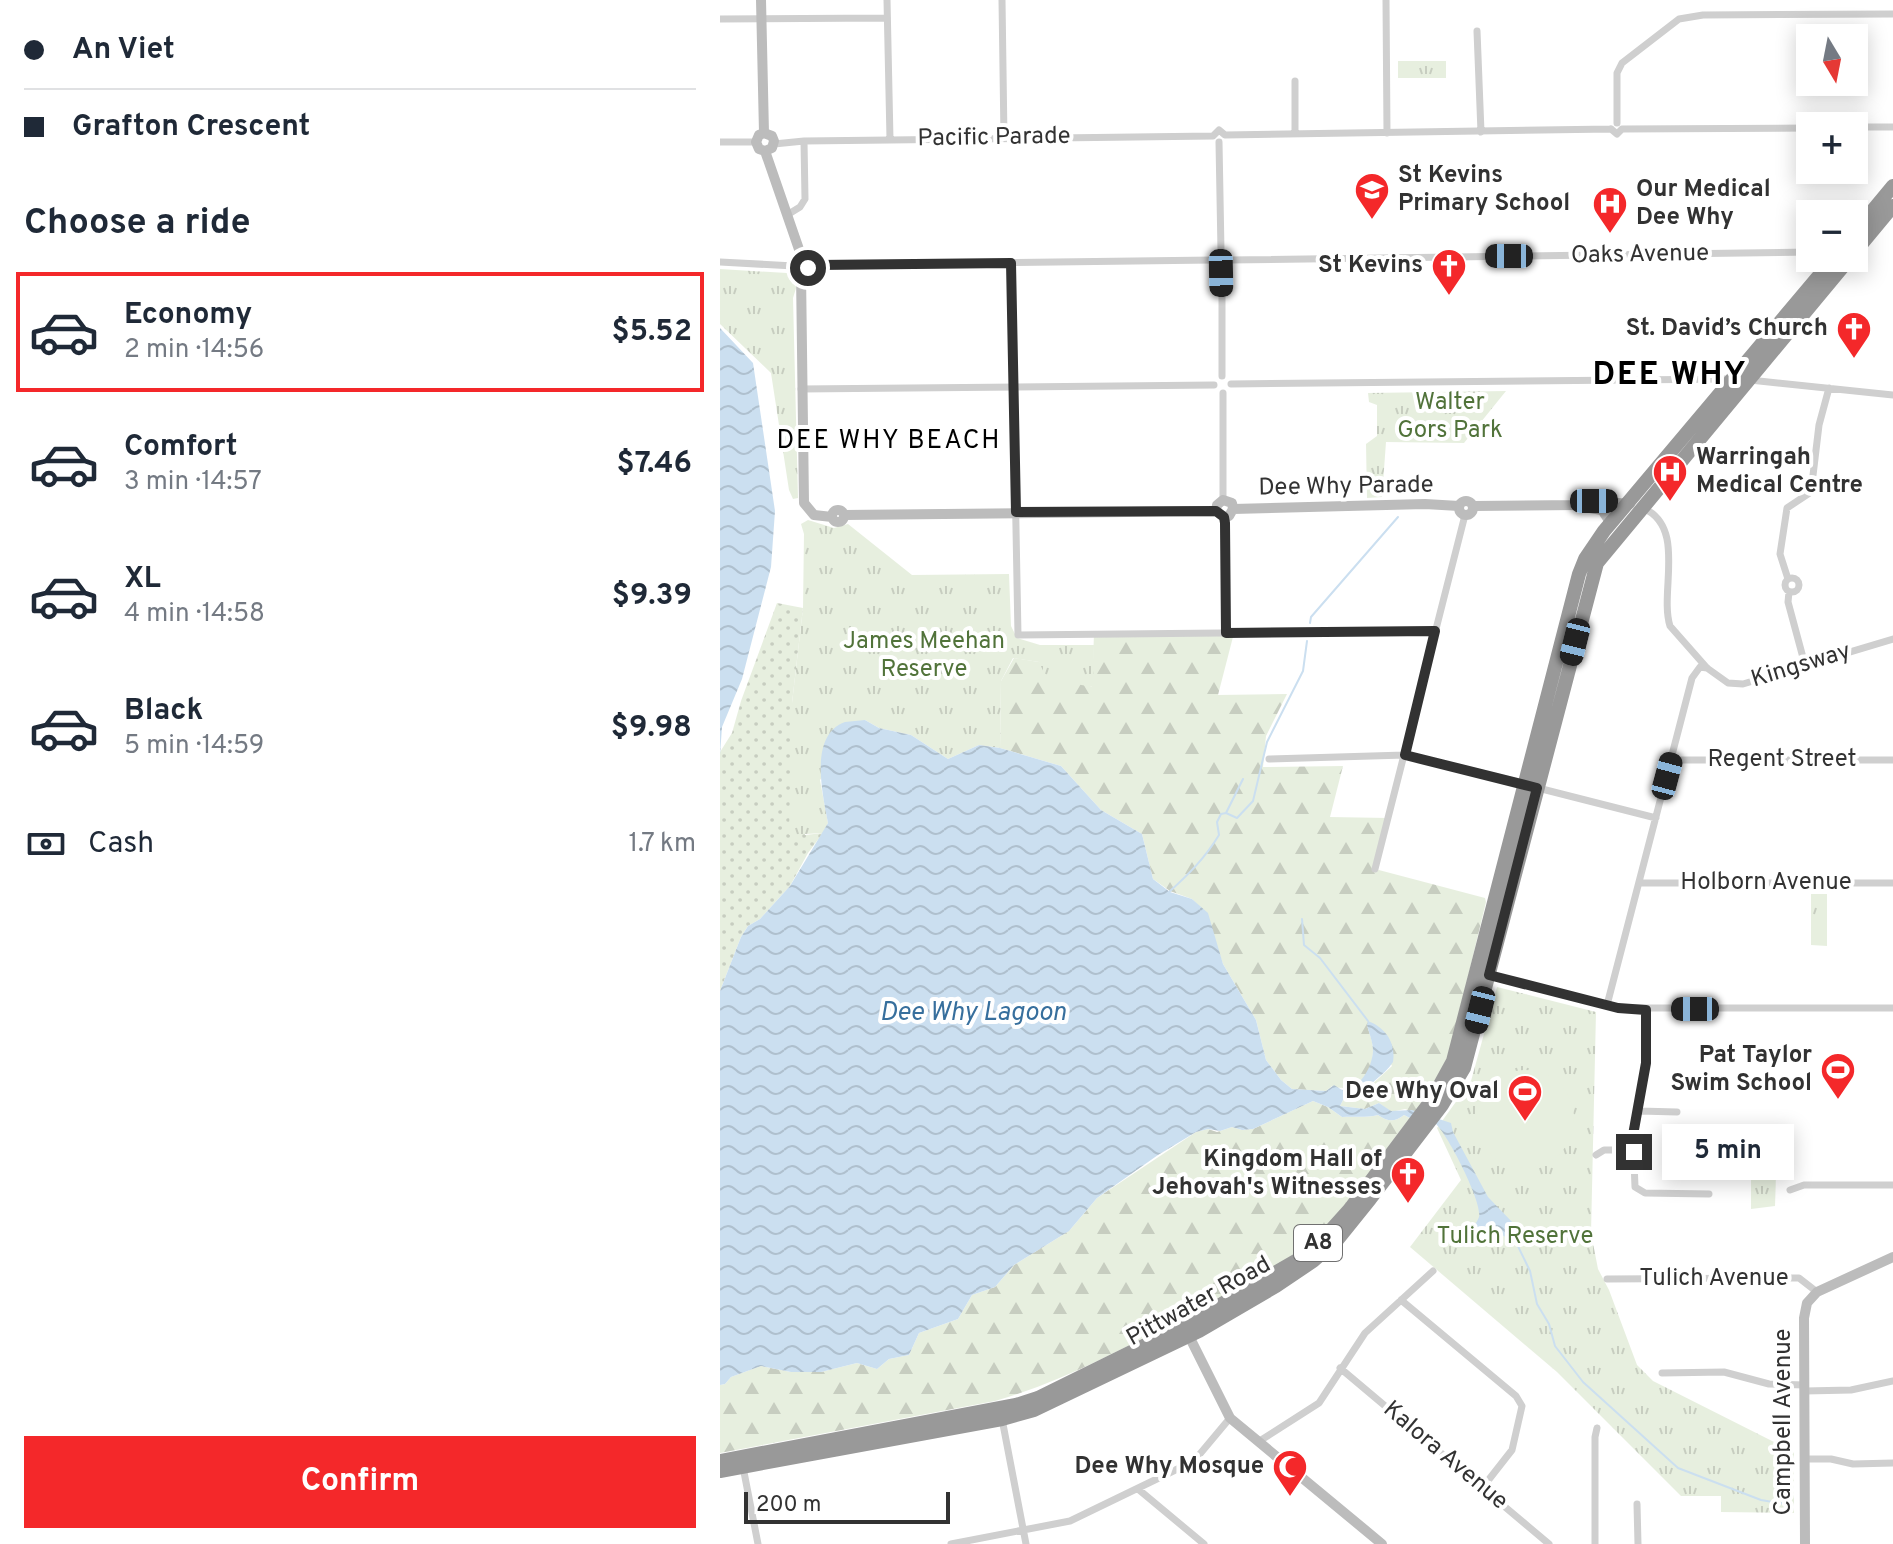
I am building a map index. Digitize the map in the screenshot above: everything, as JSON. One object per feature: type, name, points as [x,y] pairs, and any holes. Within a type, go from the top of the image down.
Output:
[{"type":"highway","points":[[1868,216],[1893,186]]},
{"type":"highway","name":"Pittwater Road","points":[[1868,233],[1893,206]]},
{"type":"highway","name":"Pittwater Road","points":[[1531,786],[1594,569],[1634,505],[1832,272]]},
{"type":"highway","name":"Pittwater Road","points":[[720,1461],[742,1462],[1002,1419],[1048,1405],[1187,1331],[1299,1259],[1323,1239],[1436,1103],[1483,973],[1531,786],[1579,574],[1608,526],[1634,505]]},
{"type":"highway","name":"Pittwater Road","points":[[720,1471],[742,1462],[1016,1405],[1187,1331]]},
{"type":"main road","points":[[761,0],[764,133]]},
{"type":"main road","points":[[770,148],[759,149],[756,142],[759,135],[772,136],[770,148],[801,266],[804,503],[814,515],[832,517],[837,510],[844,515],[1016,512],[1229,516],[1233,509],[1230,501],[1218,502],[1220,514]]},
{"type":"main road","name":"Dee Why Parade","points":[[1233,509],[1425,504],[1462,511],[1467,501],[1474,506],[1579,505]]},
{"type":"main road","points":[[1579,505],[1586,502],[1634,505]]},
{"type":"main road","points":[[1579,505],[1602,510],[1607,516],[1608,526]]},
{"type":"main road","points":[[1817,1292],[1893,1257]]},
{"type":"main road","name":"Campbell Avenue","points":[[1805,1544],[1805,1312],[1807,1303],[1817,1292]]},
{"type":"main road","points":[[1187,1331],[1230,1418],[1382,1544]]},
{"type":"street","points":[[887,0],[890,139]]},
{"type":"street","points":[[1002,0],[1004,138]]},
{"type":"street","points":[[1386,0],[1387,133]]},
{"type":"street","points":[[1617,127],[1617,73],[1622,63],[1679,19],[1703,15],[1893,14]]},
{"type":"street","points":[[720,19],[887,18]]},
{"type":"street","points":[[1477,31],[1481,132]]},
{"type":"street","points":[[1295,81],[1295,134]]},
{"type":"street","name":"Pacific Parade","points":[[770,148],[804,141],[890,139],[1219,138],[1617,127],[1796,128]]},
{"type":"street","points":[[1868,127],[1893,127]]},
{"type":"street","points":[[1219,138],[1221,251]]},
{"type":"street","points":[[787,215],[800,207],[805,199],[804,141]]},
{"type":"street","points":[[720,142],[756,142]]},
{"type":"street","points":[[1221,251],[1216,253],[1213,260],[1215,265],[1222,267]]},
{"type":"street","points":[[1221,251],[1226,253],[1229,260],[1222,267],[1222,376]]},
{"type":"street","name":"Oaks Avenue","points":[[1229,260],[1796,252]]},
{"type":"street","points":[[720,262],[801,266],[1213,260]]},
{"type":"street","points":[[1011,263],[1018,635],[1435,631]]},
{"type":"street","points":[[1214,385],[1217,378],[1228,377],[1231,384],[1228,391],[1223,393]]},
{"type":"street","points":[[1231,384],[1741,380],[1893,395]]},
{"type":"street","points":[[801,389],[1214,385]]},
{"type":"street","points":[[1214,385],[1223,393]]},
{"type":"street","points":[[1788,579],[1780,554],[1787,508],[1811,492],[1819,425],[1829,388]]},
{"type":"street","points":[[1223,393],[1223,500]]},
{"type":"street","name":"Kingsway","points":[[1634,505],[1649,511],[1662,525],[1670,566],[1670,626],[1707,668],[1728,683],[1738,685],[1893,639]]},
{"type":"street","points":[[1375,869],[1462,511]]},
{"type":"street","points":[[1220,514],[1226,633]]},
{"type":"street","points":[[1789,592],[1796,592],[1799,584],[1794,578],[1784,584],[1789,592],[1788,602],[1805,665]]},
{"type":"street","points":[[1607,1005],[1692,678],[1700,667],[1707,668]]},
{"type":"street","points":[[1269,759],[1405,755],[1656,818]]},
{"type":"street","name":"Regent Street","points":[[1672,760],[1893,760]]},
{"type":"street","name":"Holborn Avenue","points":[[1640,883],[1893,883]]},
{"type":"street","points":[[1483,973],[1607,1005],[1646,1010],[1893,1008]]},
{"type":"street","points":[[1646,1010],[1646,1063],[1633,1135],[1635,1187],[1645,1193],[1709,1194]]},
{"type":"street","points":[[1639,1111],[1677,1112]]},
{"type":"street","points":[[1596,1155],[1604,1150],[1633,1150]]},
{"type":"street","points":[[1790,1190],[1804,1185],[1893,1185]]},
{"type":"street","points":[[1258,1442],[1319,1403],[1365,1333],[1433,1271]]},
{"type":"street","name":"Tulich Avenue","points":[[1607,1279],[1799,1278],[1817,1292]]},
{"type":"street","points":[[1401,1300],[1516,1396],[1522,1406],[1512,1450],[1483,1487]]},
{"type":"street","name":"Kalora Avenue","points":[[1340,1368],[1549,1544]]},
{"type":"street","points":[[1662,1373],[1724,1372],[1769,1384],[1851,1390],[1893,1381]]},
{"type":"street","points":[[951,1544],[1070,1521],[1194,1461],[1230,1418]]},
{"type":"street","points":[[1002,1419],[1026,1544]]},
{"type":"street","points":[[1595,1544],[1597,1428]]},
{"type":"street","points":[[1804,1459],[1831,1459],[1853,1464],[1893,1463]]},
{"type":"street","points":[[742,1462],[758,1544]]},
{"type":"street","points":[[1138,1489],[1204,1544]]},
{"type":"street","points":[[1637,1504],[1638,1544]]},
{"type":"green space","points":[[1398,61],[1446,61],[1446,78],[1398,78]]},
{"type":"green space","points":[[720,269],[787,273],[792,275],[797,285],[793,298],[798,498],[793,499],[789,490],[771,373],[720,324]]},
{"type":"green space","name":"Walter Gors Park","points":[[1506,391],[1464,443],[1386,442],[1382,497],[1367,498],[1366,444],[1377,436],[1377,405],[1369,402],[1368,393]]},
{"type":"green space","name":"James Meehan Reserve","points":[[808,520],[834,528],[848,524],[912,575],[1009,574],[1011,626],[1017,638],[1040,645],[1094,645],[1093,687],[1047,679],[1039,662],[1013,658],[1001,681],[1000,748],[979,745],[948,759],[911,735],[879,728],[865,720],[820,780],[828,823],[823,833],[789,835],[792,703],[803,608],[804,534],[801,524]]},
{"type":"green space","points":[[777,603],[803,608],[792,703],[805,835],[823,833],[790,886],[760,919],[748,926],[720,991],[720,752],[732,733]]},
{"type":"green space","points":[[1234,633],[1218,695],[1287,694],[1266,736],[1263,767],[1343,766],[1330,817],[1388,818],[1375,869],[1485,898],[1448,1059],[1415,1112],[1405,1109],[1391,1112],[1379,1103],[1365,1109],[1340,1106],[1343,1100],[1357,1098],[1392,1066],[1367,1025],[1372,1059],[1366,1074],[1356,1085],[1332,1086],[1326,1091],[1292,1089],[1281,1080],[1266,1060],[1256,1020],[1223,964],[1204,911],[1192,899],[1170,891],[1153,879],[1142,834],[1101,810],[1061,766],[1000,748],[1001,681],[1014,658],[1039,662],[1092,687],[1094,634]]},
{"type":"green space","points":[[1811,894],[1827,894],[1827,946],[1811,945]]},
{"type":"green space","name":"Tulich Reserve","points":[[1497,987],[1596,1012],[1591,1233],[1598,1269],[1637,1365],[1653,1381],[1794,1452],[1794,1513],[1721,1512],[1721,1496],[1681,1496],[1557,1372],[1410,1247],[1461,1180],[1437,1128],[1471,1081]]},
{"type":"green space","name":"Dee Why Oval","points":[[1525,1070],[1544,1074],[1560,1084],[1570,1100],[1574,1119],[1570,1138],[1560,1154],[1544,1164],[1525,1168],[1506,1164],[1490,1154],[1480,1138],[1476,1119],[1480,1100],[1490,1084],[1506,1074]]},
{"type":"green space","points":[[1313,1101],[1342,1117],[1378,1115],[1391,1120],[1404,1115],[1410,1118],[1332,1220],[1304,1246],[1255,1280],[1115,1352],[1020,1393],[995,1401],[720,1453],[720,1385],[731,1377],[761,1366],[791,1372],[821,1372],[857,1363],[877,1369],[889,1359],[909,1355],[919,1333],[958,1319],[972,1295],[995,1287],[1014,1265],[1069,1231],[1097,1198],[1196,1132],[1208,1129],[1217,1132],[1232,1127],[1253,1129]]},
{"type":"green space","points":[[1751,1176],[1776,1176],[1775,1206],[1751,1209]]},
{"type":"water","name":"DEE WHY BEACH","points":[[720,328],[753,363],[775,511],[771,567],[742,679],[722,727],[720,755]]},
{"type":"water","name":"Dee Why Lagoon","points":[[865,720],[879,728],[911,735],[948,759],[979,745],[1061,766],[1101,810],[1142,834],[1153,879],[1170,892],[1192,899],[1208,913],[1223,964],[1256,1020],[1266,1060],[1281,1080],[1292,1089],[1326,1091],[1334,1085],[1342,1090],[1354,1086],[1364,1076],[1372,1058],[1368,1021],[1380,1028],[1391,1043],[1393,1062],[1360,1097],[1343,1100],[1340,1106],[1365,1109],[1379,1103],[1391,1111],[1412,1110],[1451,1123],[1488,1197],[1515,1225],[1515,1240],[1489,1231],[1465,1247],[1455,1244],[1477,1221],[1479,1209],[1463,1168],[1435,1123],[1404,1115],[1391,1120],[1378,1115],[1342,1117],[1313,1101],[1253,1129],[1232,1127],[1196,1132],[1158,1155],[1097,1198],[1069,1231],[1014,1265],[995,1287],[972,1295],[958,1319],[919,1333],[909,1355],[889,1359],[877,1369],[857,1363],[821,1372],[791,1372],[761,1366],[731,1377],[720,1385],[720,991],[748,926],[760,919],[790,886],[828,823],[821,783],[826,739],[833,729],[845,722]]},
{"type":"waterway","points":[[1310,623],[1311,617],[1398,517]]},
{"type":"waterway","points":[[1169,892],[1214,843],[1219,835],[1217,822],[1221,814],[1237,818],[1253,801],[1267,742],[1303,671],[1307,641]]},
{"type":"waterway","points":[[1226,813],[1243,779]]},
{"type":"waterway","points":[[1302,919],[1304,945],[1320,958],[1368,1021]]},
{"type":"waterway","points":[[1514,1238],[1530,1271],[1537,1304],[1549,1324],[1555,1346],[1583,1382],[1678,1468],[1761,1500],[1791,1505]]},
{"type":"place","name":"St Kevins Primary School","points":[[1372,221]]},
{"type":"place","name":"Our Medical Dee Why","points":[[1610,235]]},
{"type":"place","name":"St Kevins","points":[[1449,297]]},
{"type":"place","name":"St. David’s Church","points":[[1854,360]]},
{"type":"place","name":"Warringah Medical Centre","points":[[1670,503]]},
{"type":"place","name":"Pat Taylor Swim School","points":[[1838,1101]]},
{"type":"place","name":"Dee Why Oval","points":[[1525,1123]]},
{"type":"place","name":"Kingdom Hall of Jehovah's Witnesses","points":[[1408,1205]]},
{"type":"place","name":"Dee Why Mosque","points":[[1290,1498]]},
{"type":"district","name":"DEE WHY","points":[[1670,376]]},
{"type":"district","name":"DEE WHY BEACH","points":[[889,441]]},
{"type":"route","points":[[808,268],[809,265],[1011,263],[1016,512],[1216,511],[1224,517],[1225,523],[1226,633],[1435,631],[1405,755],[1537,788],[1489,975],[1618,1008],[1646,1010],[1646,1063],[1633,1135],[1634,1152]]}]
